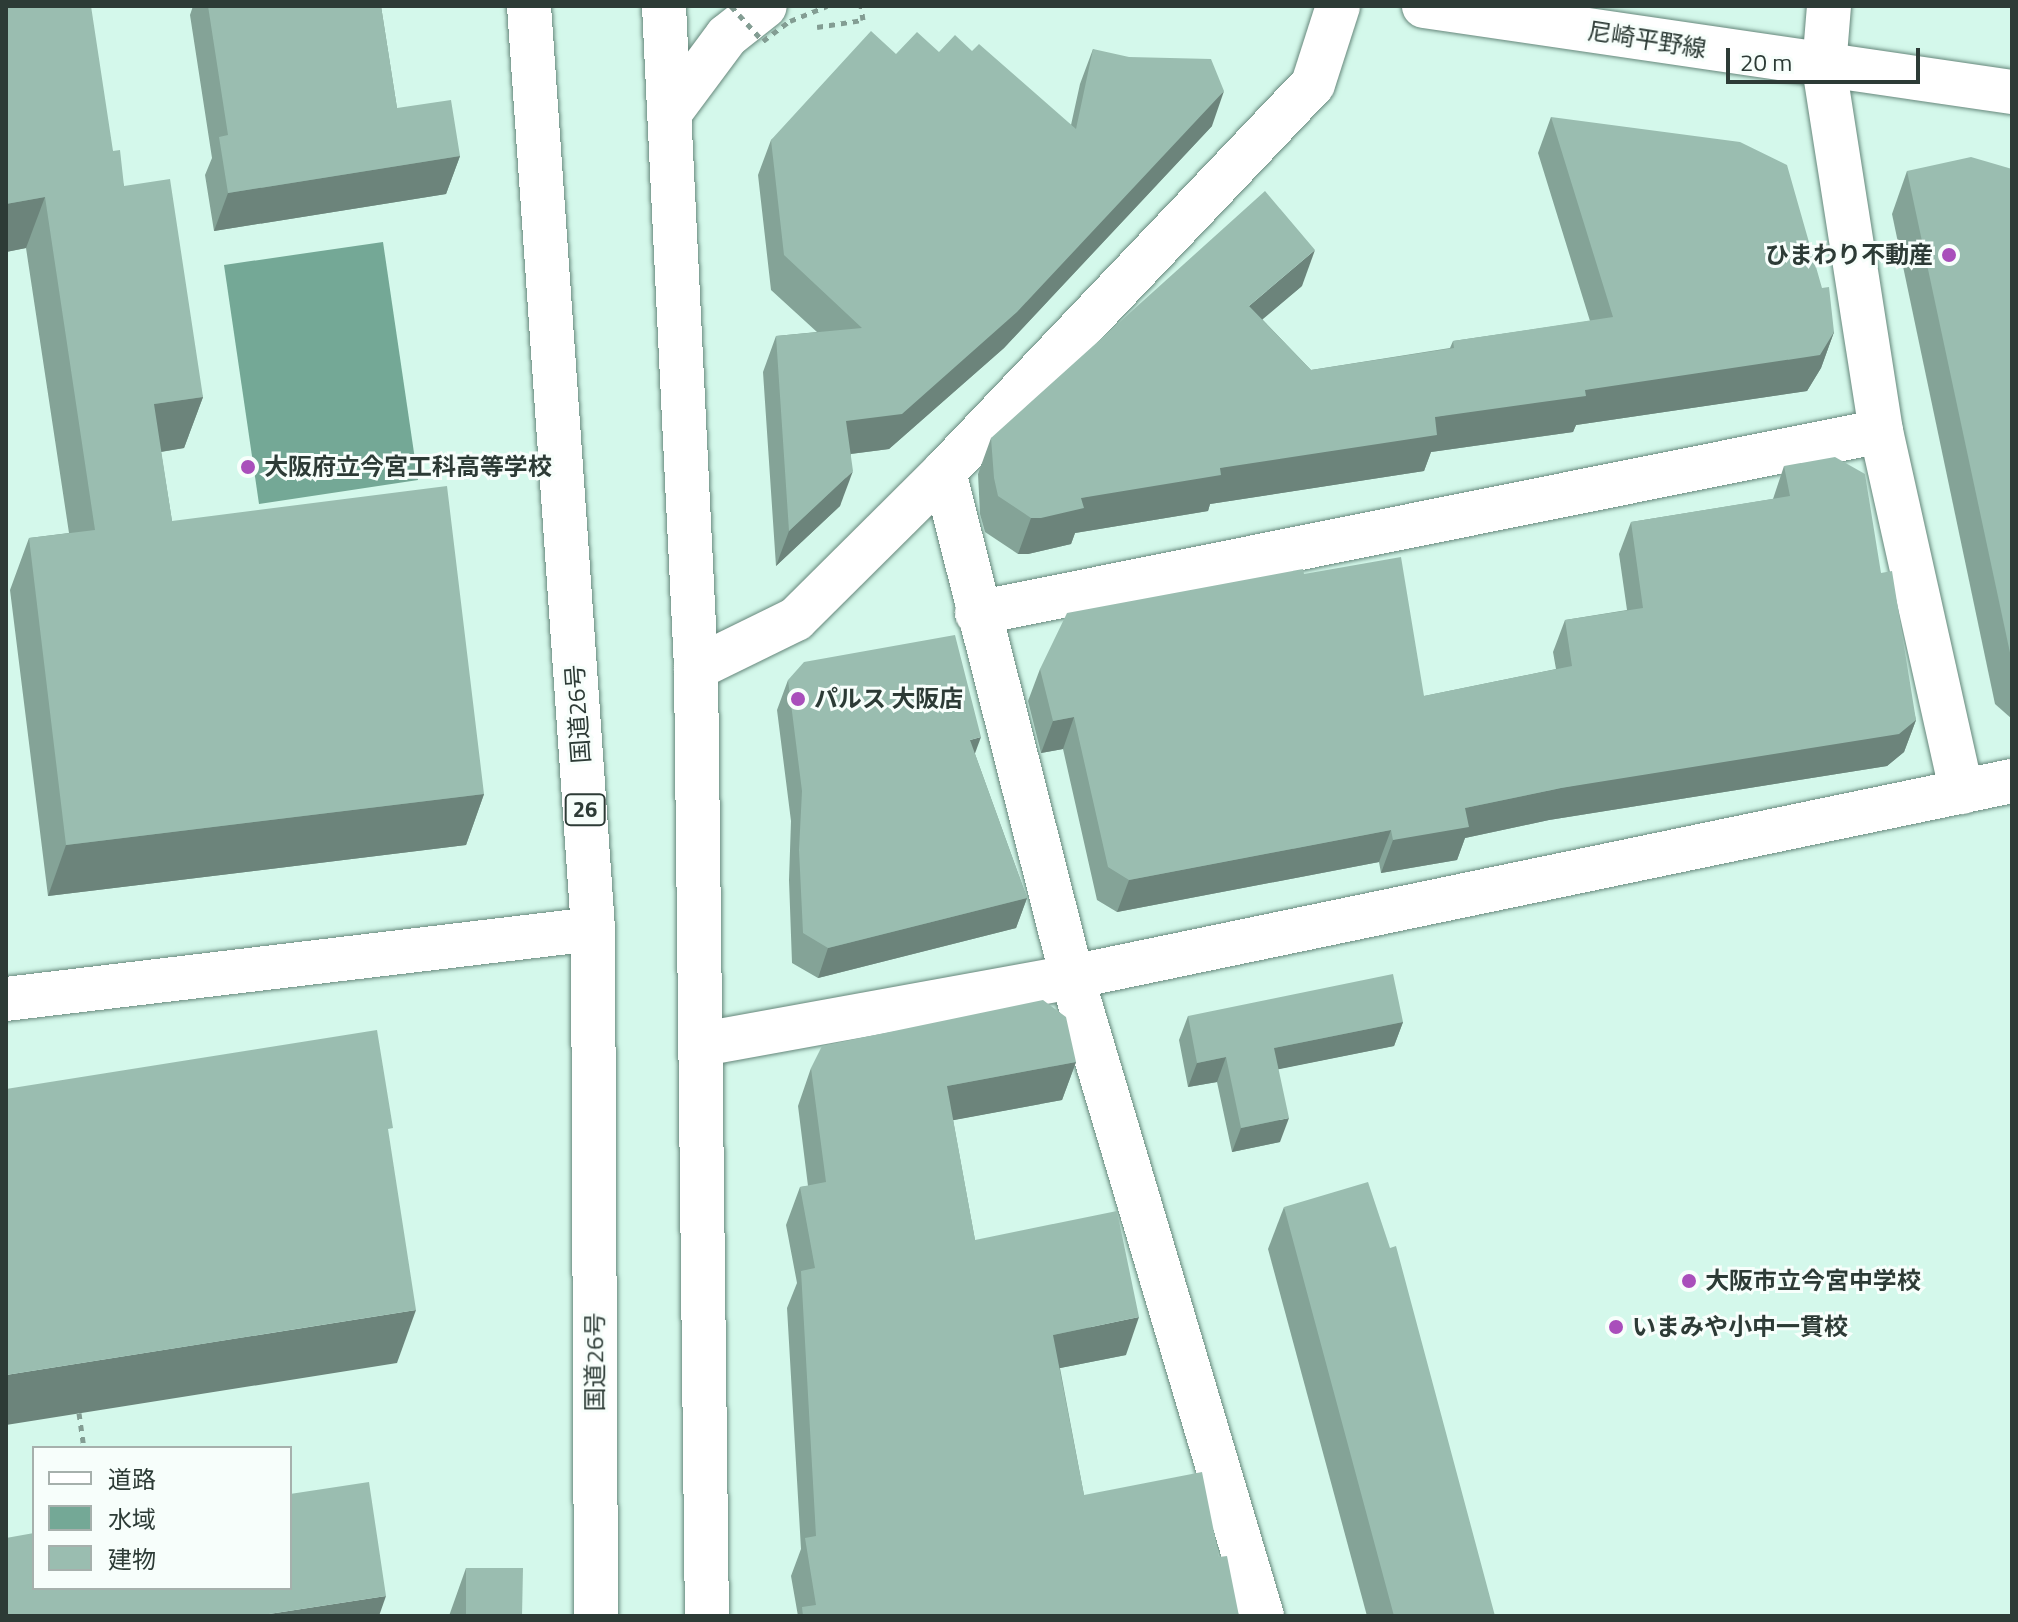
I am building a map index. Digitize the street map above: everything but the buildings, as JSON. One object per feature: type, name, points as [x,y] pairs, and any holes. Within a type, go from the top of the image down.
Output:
[{"type":"main road","name":"国道26号","points":[[529,6],[593,929],[596,1616]]},
{"type":"main road","points":[[664,6],[696,668],[703,1044],[707,1616]]},
{"type":"main road","points":[[669,114],[727,36],[765,6]]},
{"type":"main road","points":[[696,668],[796,619],[944,472],[1313,84],[1338,6]]},
{"type":"main road","name":"尼崎平野線","points":[[1424,6],[1824,67],[2012,92]]},
{"type":"main road","points":[[1829,6],[1824,67],[1881,431],[1962,792]]},
{"type":"main road","points":[[977,613],[1881,431]]},
{"type":"main road","points":[[944,472],[977,613],[1072,977],[1262,1616]]},
{"type":"main road","points":[[703,1044],[1072,977],[2012,781]]},
{"type":"main road","points":[[6,999],[593,929]]},
{"type":"path","points":[[731,6],[763,41],[790,21],[827,6]]},
{"type":"path","points":[[79,1413],[84,1446]]},
{"type":"water","points":[[383,242],[418,480],[259,504],[224,265]]},
{"type":"place","name":"ひまわり不動産","points":[[1949,255]]},
{"type":"place","name":"大阪府立今宮工科高等学校","points":[[248,467]]},
{"type":"place","name":"パルス 大阪店","points":[[798,699]]},
{"type":"place","name":"大阪市立今宮中学校","points":[[1689,1281]]},
{"type":"place","name":"いまみや小中一貫校","points":[[1616,1327]]}]
